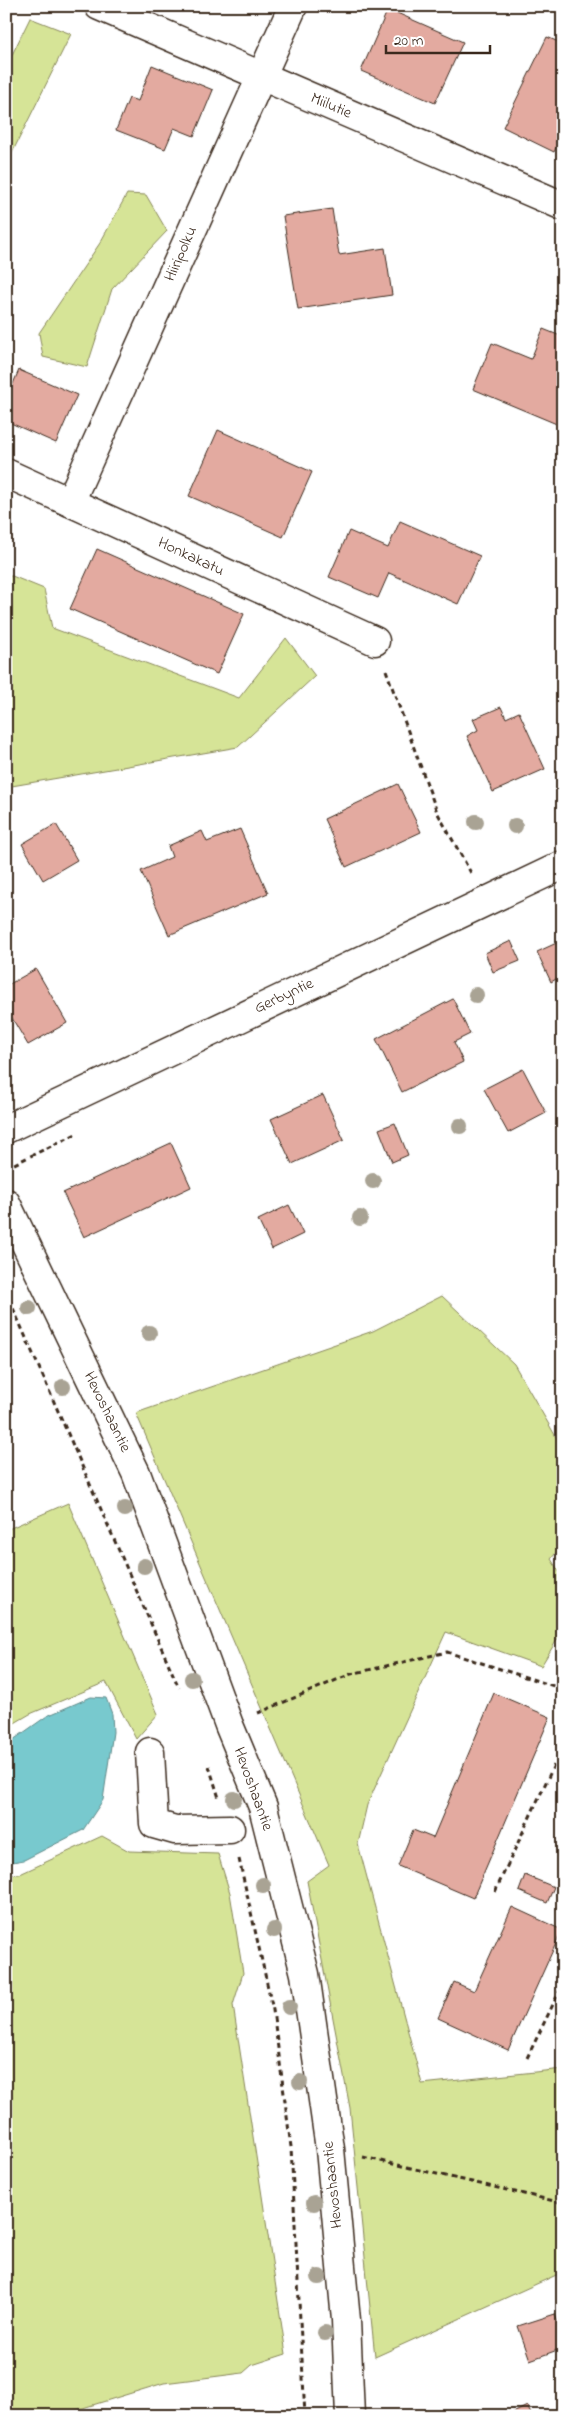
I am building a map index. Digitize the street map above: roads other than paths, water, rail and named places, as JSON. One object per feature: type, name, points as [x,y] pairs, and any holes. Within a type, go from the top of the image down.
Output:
[{"type":"street","name":"Miilutie","points":[[99,6],[563,206]]},
{"type":"street","name":"Hiiripolku","points":[[70,502],[293,6]]},
{"type":"street","name":"Honkakatu","points":[[6,474],[375,642]]},
{"type":"street","name":"Gerbyntie","points":[[6,1129],[563,865]]},
{"type":"street","name":"Hevoshaantie","points":[[6,1203],[136,1473],[229,1725],[263,1807],[305,1974],[330,2149],[346,2320],[350,2416]]},
{"type":"street","points":[[150,1752],[154,1824],[175,1830],[230,1829]]},
{"type":"water","points":[[91,1697],[106,1698],[112,1714],[113,1732],[103,1800],[83,1830],[24,1860],[6,1863],[6,1745],[47,1716]]}]
